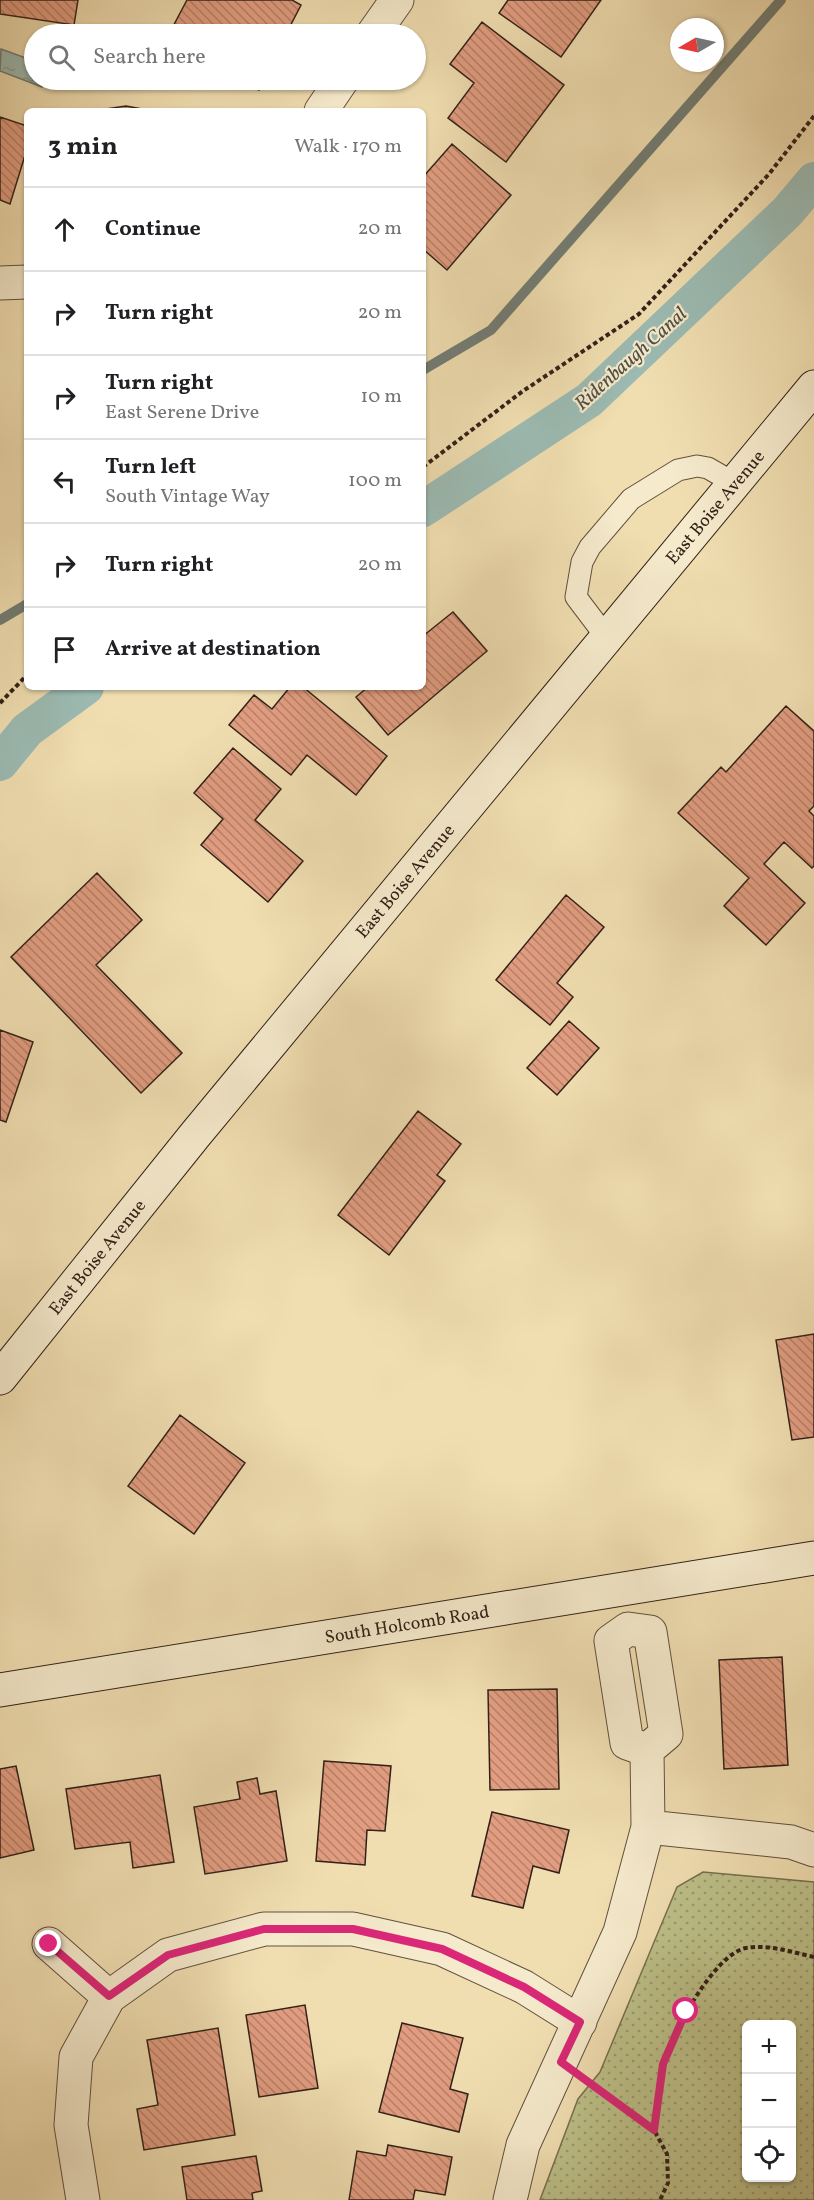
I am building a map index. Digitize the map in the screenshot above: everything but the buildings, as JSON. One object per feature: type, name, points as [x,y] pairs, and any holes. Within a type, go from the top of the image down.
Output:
[{"type":"street","points":[[380,24],[397,0]]},
{"type":"street","points":[[323,108],[335,90]]},
{"type":"street","points":[[0,283],[24,282]]},
{"type":"street","name":"East Boise Avenue","points":[[0,1378],[195,1135],[814,387]]},
{"type":"street","name":"South Holcomb Road","points":[[0,1690],[814,1558]]},
{"type":"street","points":[[510,2200],[523,2145],[620,1932],[648,1827],[646,1750],[666,1734],[650,1632],[628,1629],[622,1589]]},
{"type":"street","points":[[648,1827],[791,1842],[814,1850]]},
{"type":"street","points":[[83,2200],[72,2125],[76,2057],[109,1996],[168,1955],[264,1929],[353,1929],[442,1949],[524,1987],[580,2022]]},
{"type":"street","points":[[49,1944],[109,1996]]},
{"type":"lane","points":[[607,638],[576,597],[582,562],[590,548],[632,499],[678,470],[697,466],[708,468],[734,483]]},
{"type":"path","points":[[426,465],[523,391],[639,314],[769,174],[814,116]]},
{"type":"path","points":[[0,703],[24,678]]},
{"type":"path","points":[[654,2130],[663,2064],[686,2011],[721,1964],[743,1948],[768,1946],[814,1957]]},
{"type":"path","points":[[561,2062],[654,2130],[667,2154],[668,2183],[660,2200]]},
{"type":"green space","points":[[703,1872],[814,1882],[814,2200],[540,2200],[578,2099],[600,2072],[677,1887]]},
{"type":"water","points":[[1,49],[24,57],[24,80],[0,71]]},
{"type":"waterway","points":[[426,368],[491,330],[781,0]]},
{"type":"waterway","name":"Ridenbaugh Canal","points":[[426,507],[589,400],[787,212],[814,180]]},
{"type":"waterway","points":[[0,620],[24,606]]},
{"type":"waterway","name":"Ridenbaugh Canal","points":[[0,763],[27,730],[82,690]]},
{"type":"route","points":[[49,1944],[109,1996],[168,1955],[264,1929],[353,1929],[442,1949],[524,1987],[580,2022],[561,2062],[654,2130],[663,2064],[686,2011]]}]
